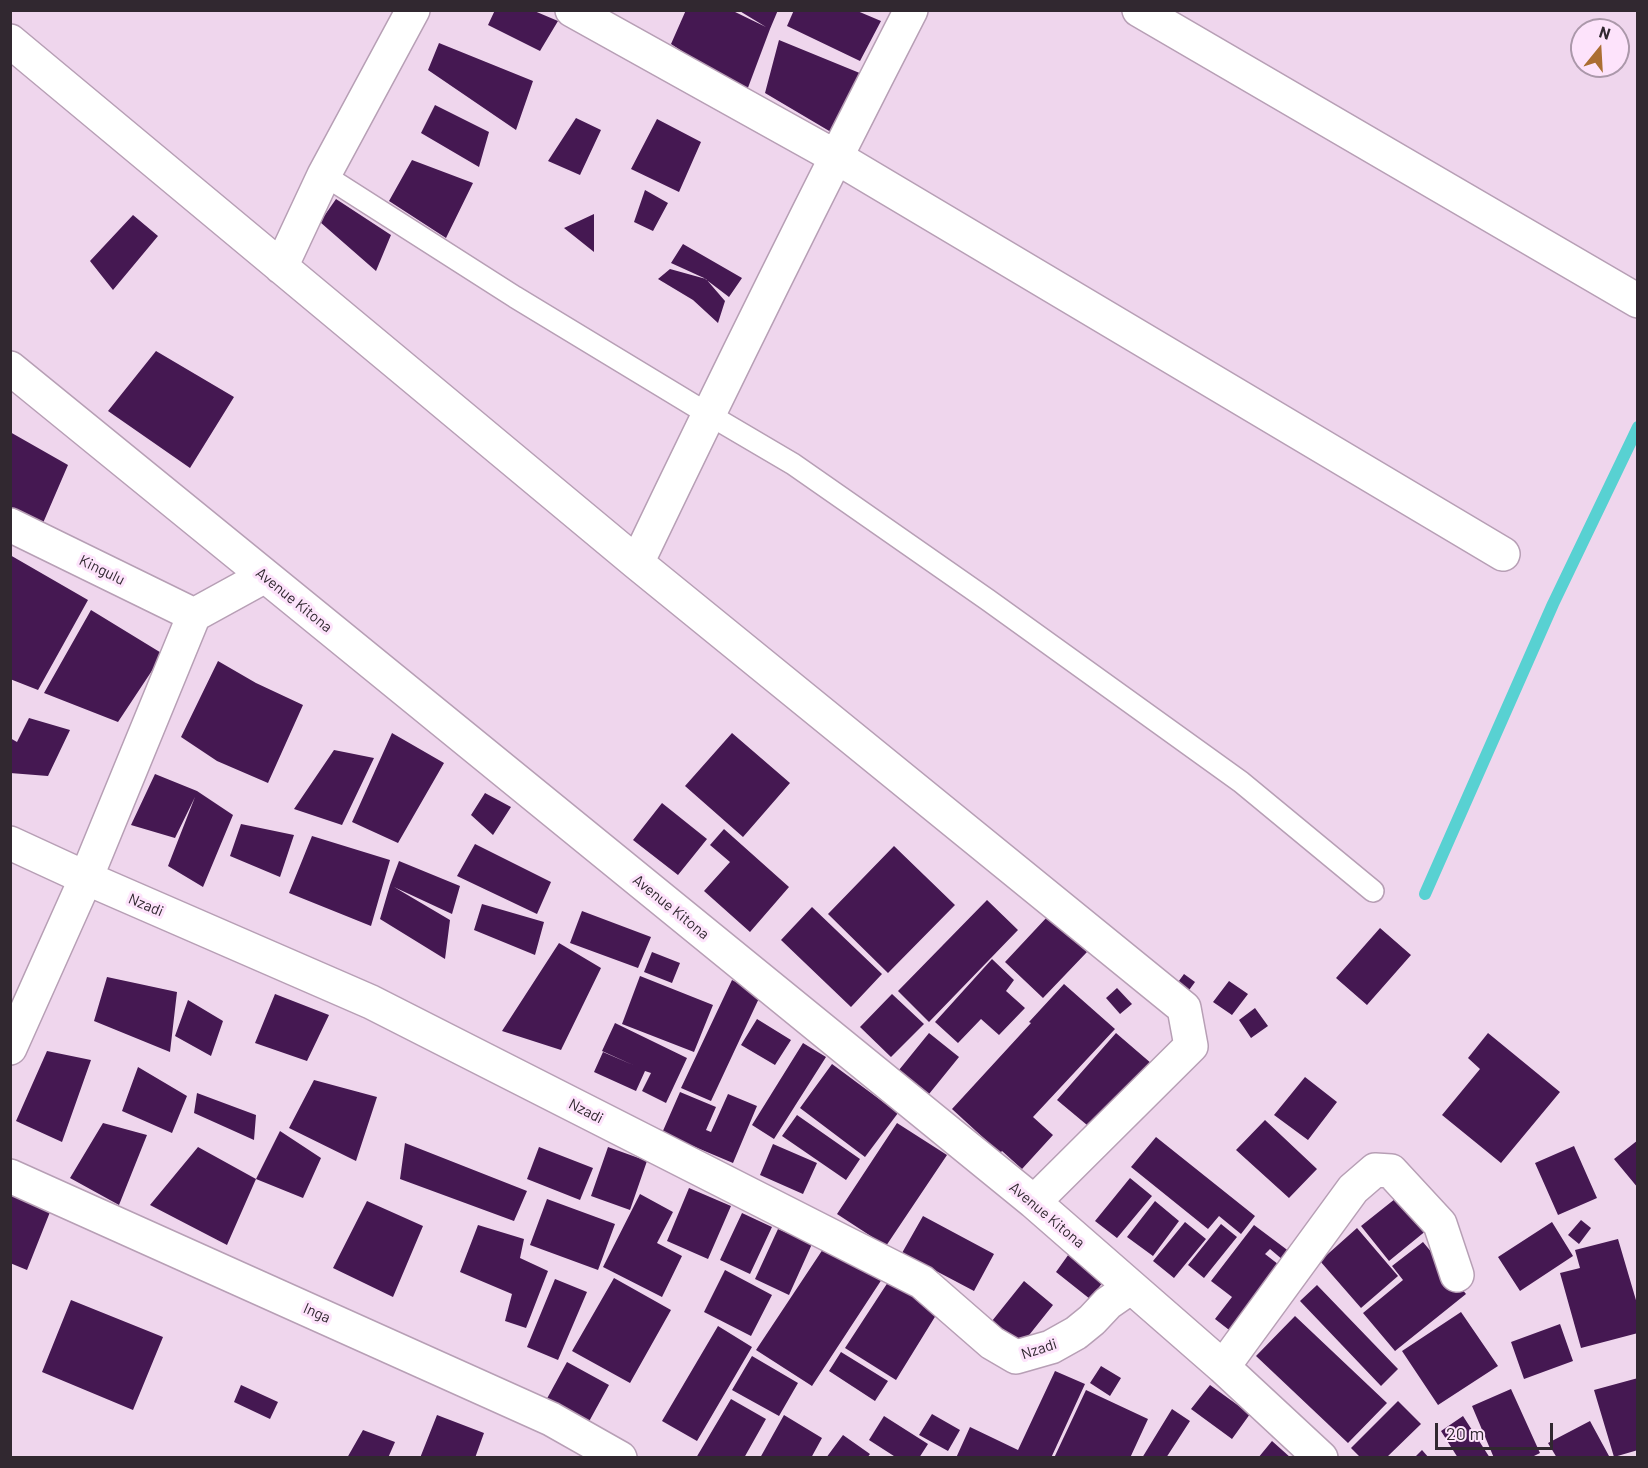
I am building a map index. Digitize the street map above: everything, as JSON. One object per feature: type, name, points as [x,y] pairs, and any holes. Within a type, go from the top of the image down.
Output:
[{"type":"street","points":[[281,267],[324,175],[413,10]]},
{"type":"street","points":[[572,10],[836,157],[1503,554]]},
{"type":"street","points":[[637,563],[708,414],[911,10]]},
{"type":"street","points":[[1139,10],[1638,301]]},
{"type":"street","points":[[10,41],[637,563],[1184,1008],[1191,1046],[1034,1202]]},
{"type":"street","name":"Avenue Kitona","points":[[10,368],[1034,1202],[1223,1367],[1321,1458]]},
{"type":"street","name":"Kingulu","points":[[10,525],[194,615]]},
{"type":"street","points":[[10,1047],[86,878],[194,615],[265,576]]},
{"type":"street","name":"Nzadi","points":[[10,843],[371,1002],[922,1282],[992,1343],[1016,1357],[1051,1347],[1076,1333],[1108,1303],[1131,1287]]},
{"type":"street","points":[[1223,1367],[1353,1189],[1375,1170],[1391,1171],[1440,1224],[1457,1275]]},
{"type":"street","name":"Inga","points":[[10,1176],[551,1419],[620,1458]]},
{"type":"lane","points":[[324,175],[515,297],[793,464],[988,600],[1241,782],[1373,891]]},
{"type":"building","points":[[495,10],[532,10],[558,21],[540,51],[488,25]]},
{"type":"building","points":[[686,10],[731,10],[766,27],[738,10],[778,10],[746,93],[671,44]]},
{"type":"building","points":[[794,10],[855,10],[881,21],[860,61],[787,26]]},
{"type":"building","points":[[779,40],[867,76],[836,135],[765,93]]},
{"type":"building","points":[[439,43],[533,81],[516,130],[428,70]]},
{"type":"building","points":[[435,105],[489,132],[479,167],[421,133]]},
{"type":"building","points":[[576,118],[601,130],[580,175],[548,161]]},
{"type":"building","points":[[657,119],[701,142],[679,192],[631,169]]},
{"type":"building","points":[[412,160],[473,183],[446,238],[389,201]]},
{"type":"building","points":[[645,190],[668,203],[653,231],[634,222]]},
{"type":"building","points":[[336,199],[391,235],[376,271],[320,222]]},
{"type":"building","points":[[594,214],[594,252],[564,228]]},
{"type":"building","points":[[133,215],[158,236],[113,290],[90,261]]},
{"type":"building","points":[[683,244],[742,278],[729,297],[704,278],[671,263]]},
{"type":"building","points":[[670,269],[706,279],[725,301],[718,323],[693,300],[658,279]]},
{"type":"building","points":[[156,351],[234,397],[190,468],[108,411]]},
{"type":"building","points":[[10,432],[68,465],[40,530],[10,509]]},
{"type":"building","points":[[10,555],[88,600],[38,690],[10,679]]},
{"type":"building","points":[[91,610],[163,654],[118,722],[44,693]]},
{"type":"building","points":[[218,661],[256,683],[303,705],[268,783],[217,761],[181,737]]},
{"type":"building","points":[[29,718],[70,730],[48,776],[10,773],[10,738],[17,742]]},
{"type":"building","points":[[392,733],[444,763],[398,843],[352,822]]},
{"type":"building","points":[[732,733],[790,783],[743,837],[685,786]]},
{"type":"building","points":[[334,750],[374,758],[342,825],[294,809]]},
{"type":"building","points":[[155,774],[197,791],[233,815],[203,887],[168,866],[195,797],[175,838],[131,825]]},
{"type":"building","points":[[485,793],[511,807],[493,835],[471,815]]},
{"type":"building","points":[[662,803],[707,839],[678,875],[633,840]]},
{"type":"building","points":[[241,824],[294,835],[280,877],[230,856]]},
{"type":"building","points":[[724,829],[789,887],[750,932],[704,891],[730,862],[710,845]]},
{"type":"building","points":[[312,836],[390,860],[371,926],[289,893]]},
{"type":"building","points":[[475,844],[551,882],[537,914],[457,876]]},
{"type":"building","points":[[894,846],[955,905],[888,973],[828,914]]},
{"type":"building","points":[[399,861],[460,886],[452,914],[394,887],[450,920],[445,959],[380,919]]},
{"type":"building","points":[[987,900],[1018,930],[929,1022],[898,991]]},
{"type":"building","points":[[482,904],[544,922],[535,955],[474,930]]},
{"type":"building","points":[[812,907],[882,974],[851,1007],[781,940]]},
{"type":"building","points":[[582,911],[651,937],[638,968],[570,943]]},
{"type":"building","points":[[1048,916],[1087,952],[1043,998],[1005,962]]},
{"type":"building","points":[[1380,928],[1411,955],[1367,1005],[1336,978]]},
{"type":"building","points":[[559,943],[601,968],[561,1050],[502,1031]]},
{"type":"building","points":[[652,952],[680,963],[672,983],[644,972]]},
{"type":"building","points":[[992,959],[1014,980],[1006,991],[1025,1008],[999,1035],[981,1019],[958,1043],[935,1022]]},
{"type":"building","points":[[1184,974],[1195,982],[1184,997],[1173,989]]},
{"type":"building","points":[[640,976],[713,1005],[694,1052],[622,1024]]},
{"type":"building","points":[[107,977],[177,992],[170,1052],[94,1021]]},
{"type":"building","points":[[732,980],[761,994],[711,1101],[681,1088]]},
{"type":"building","points":[[1229,981],[1248,994],[1232,1015],[1213,1002]]},
{"type":"building","points":[[1064,984],[1115,1029],[1033,1117],[1053,1135],[1022,1169],[1002,1151],[1000,1153],[952,1109]]},
{"type":"building","points":[[1117,988],[1132,1004],[1120,1014],[1106,998]]},
{"type":"building","points":[[275,994],[329,1015],[307,1061],[255,1043]]},
{"type":"building","points":[[892,994],[924,1024],[891,1057],[860,1027]]},
{"type":"building","points":[[188,1000],[223,1021],[211,1056],[175,1036]]},
{"type":"building","points":[[1255,1008],[1268,1026],[1251,1038],[1239,1020]]},
{"type":"building","points":[[757,1019],[791,1040],[775,1065],[741,1045]]},
{"type":"building","points":[[615,1023],[687,1058],[666,1103],[642,1091],[651,1073],[645,1071],[636,1091],[594,1072],[603,1052],[633,1065],[602,1051]]},
{"type":"building","points":[[929,1033],[959,1057],[929,1094],[899,1070]]},
{"type":"building","points":[[1116,1033],[1152,1064],[1093,1130],[1057,1100]]},
{"type":"building","points":[[1488,1033],[1560,1092],[1501,1163],[1442,1115],[1480,1069],[1468,1058]]},
{"type":"building","points":[[803,1043],[826,1057],[774,1139],[752,1125]]},
{"type":"building","points":[[47,1051],[91,1060],[62,1142],[16,1121]]},
{"type":"building","points":[[832,1064],[898,1113],[865,1157],[800,1108]]},
{"type":"building","points":[[138,1067],[187,1096],[172,1133],[122,1111]]},
{"type":"building","points":[[1305,1077],[1337,1102],[1308,1140],[1274,1115]]},
{"type":"building","points":[[314,1080],[377,1097],[356,1161],[289,1128]]},
{"type":"building","points":[[680,1092],[716,1107],[706,1130],[711,1132],[728,1094],[757,1106],[733,1163],[662,1133]]},
{"type":"building","points":[[197,1093],[256,1115],[254,1140],[194,1113]]},
{"type":"building","points":[[797,1115],[860,1159],[846,1180],[782,1136]]},
{"type":"building","points":[[1265,1120],[1317,1169],[1289,1198],[1236,1150]]},
{"type":"building","points":[[103,1123],[147,1135],[119,1205],[70,1178]]},
{"type":"building","points":[[897,1123],[947,1155],[886,1246],[837,1214]]},
{"type":"building","points":[[280,1131],[321,1158],[303,1198],[256,1179]]},
{"type":"building","points":[[1156,1137],[1255,1216],[1241,1234],[1219,1216],[1208,1229],[1131,1167]]},
{"type":"building","points":[[1638,1140],[1638,1188],[1614,1159]]},
{"type":"building","points":[[405,1143],[527,1191],[514,1221],[400,1179]]},
{"type":"building","points":[[773,1144],[817,1163],[803,1194],[760,1175]]},
{"type":"building","points":[[1574,1146],[1597,1198],[1558,1215],[1535,1163]]},
{"type":"building","points":[[198,1147],[256,1179],[227,1245],[150,1205]]},
{"type":"building","points":[[539,1147],[593,1168],[580,1200],[527,1179]]},
{"type":"building","points":[[608,1147],[647,1161],[630,1210],[591,1196]]},
{"type":"building","points":[[1130,1178],[1152,1196],[1117,1238],[1095,1221]]},
{"type":"building","points":[[689,1188],[731,1206],[708,1259],[667,1241]]},
{"type":"building","points":[[10,1190],[52,1207],[27,1270],[10,1263]]},
{"type":"building","points":[[1405,1191],[1433,1225],[1389,1261],[1361,1226]]},
{"type":"building","points":[[640,1194],[673,1212],[657,1243],[682,1256],[662,1297],[603,1267]]},
{"type":"building","points":[[547,1199],[615,1224],[598,1270],[530,1245]]},
{"type":"building","points":[[367,1201],[423,1226],[393,1297],[333,1268]]},
{"type":"building","points":[[1155,1201],[1179,1221],[1153,1256],[1127,1237]]},
{"type":"building","points":[[742,1213],[772,1227],[750,1274],[720,1260]]},
{"type":"building","points":[[923,1216],[994,1254],[974,1291],[902,1253]]},
{"type":"building","points":[[1581,1220],[1591,1228],[1579,1244],[1568,1235]]},
{"type":"building","points":[[1185,1222],[1206,1239],[1174,1278],[1153,1261]]},
{"type":"building","points":[[1552,1222],[1573,1256],[1520,1291],[1498,1257]]},
{"type":"building","points":[[1221,1224],[1237,1237],[1204,1278],[1188,1265]]},
{"type":"building","points":[[478,1225],[524,1239],[520,1258],[548,1271],[526,1328],[505,1321],[512,1294],[460,1272]]},
{"type":"building","points":[[1254,1225],[1290,1252],[1283,1260],[1270,1249],[1265,1254],[1283,1268],[1233,1333],[1215,1319],[1232,1297],[1211,1281]]},
{"type":"building","points":[[1357,1228],[1398,1276],[1361,1308],[1320,1261]]},
{"type":"building","points":[[778,1229],[812,1244],[789,1295],[755,1279]]},
{"type":"building","points":[[1618,1239],[1638,1307],[1638,1333],[1581,1348],[1560,1273],[1580,1268],[1575,1250]]},
{"type":"building","points":[[829,1240],[884,1276],[812,1386],[756,1350]]},
{"type":"building","points":[[1423,1242],[1466,1294],[1395,1351],[1363,1313],[1403,1280],[1392,1266]]},
{"type":"building","points":[[1071,1251],[1106,1278],[1090,1299],[1056,1272]]},
{"type":"building","points":[[725,1270],[772,1295],[751,1336],[704,1312]]},
{"type":"building","points":[[892,1276],[941,1307],[896,1380],[845,1348]]},
{"type":"building","points":[[614,1278],[671,1310],[630,1383],[572,1351]]},
{"type":"building","points":[[555,1279],[587,1292],[558,1360],[527,1347]]},
{"type":"building","points":[[1024,1281],[1053,1305],[1018,1349],[988,1326]]},
{"type":"building","points":[[1317,1285],[1398,1369],[1381,1386],[1300,1301]]},
{"type":"building","points":[[71,1300],[163,1337],[133,1410],[42,1372]]},
{"type":"building","points":[[1461,1312],[1498,1366],[1438,1405],[1402,1351]]},
{"type":"building","points":[[1295,1316],[1387,1403],[1348,1443],[1256,1356]]},
{"type":"building","points":[[1560,1324],[1573,1361],[1524,1379],[1511,1342]]},
{"type":"building","points":[[718,1326],[752,1347],[697,1441],[662,1421]]},
{"type":"building","points":[[841,1352],[888,1381],[875,1401],[829,1371]]},
{"type":"building","points":[[752,1356],[798,1383],[779,1416],[732,1390]]},
{"type":"building","points":[[567,1362],[609,1385],[586,1427],[544,1404]]},
{"type":"building","points":[[1101,1366],[1121,1378],[1110,1396],[1090,1383]]},
{"type":"building","points":[[1055,1371],[1085,1384],[1051,1458],[956,1458],[970,1427],[1018,1450]]},
{"type":"building","points":[[1638,1378],[1638,1450],[1614,1457],[1594,1390]]},
{"type":"building","points":[[241,1385],[278,1402],[270,1419],[234,1402]]},
{"type":"building","points":[[1210,1385],[1250,1414],[1232,1439],[1191,1409]]},
{"type":"building","points":[[1511,1389],[1540,1453],[1530,1458],[1494,1458],[1472,1406]]},
{"type":"building","points":[[1086,1390],[1148,1419],[1130,1458],[1054,1458]]},
{"type":"building","points":[[731,1399],[766,1419],[744,1458],[696,1458]]},
{"type":"building","points":[[1398,1401],[1421,1424],[1386,1458],[1361,1458],[1351,1448]]},
{"type":"building","points":[[1172,1409],[1190,1421],[1166,1458],[1142,1458]]},
{"type":"building","points":[[932,1414],[960,1430],[948,1451],[919,1435]]},
{"type":"building","points":[[437,1415],[484,1433],[475,1458],[420,1458]]},
{"type":"building","points":[[784,1415],[822,1438],[811,1458],[760,1458]]},
{"type":"building","points":[[884,1416],[928,1444],[919,1458],[897,1458],[869,1440]]},
{"type":"building","points":[[1463,1416],[1490,1458],[1458,1458],[1441,1431]]},
{"type":"building","points":[[1590,1421],[1609,1456],[1605,1458],[1557,1458],[1548,1443]]},
{"type":"building","points":[[363,1430],[395,1442],[388,1458],[347,1458]]},
{"type":"building","points":[[843,1435],[870,1454],[867,1458],[826,1458]]},
{"type":"building","points":[[1272,1441],[1291,1458],[1258,1458]]},
{"type":"building","points":[[1422,1450],[1429,1458],[1414,1458]]},
{"type":"waterway","points":[[1425,894],[1553,604],[1638,427]]}]
